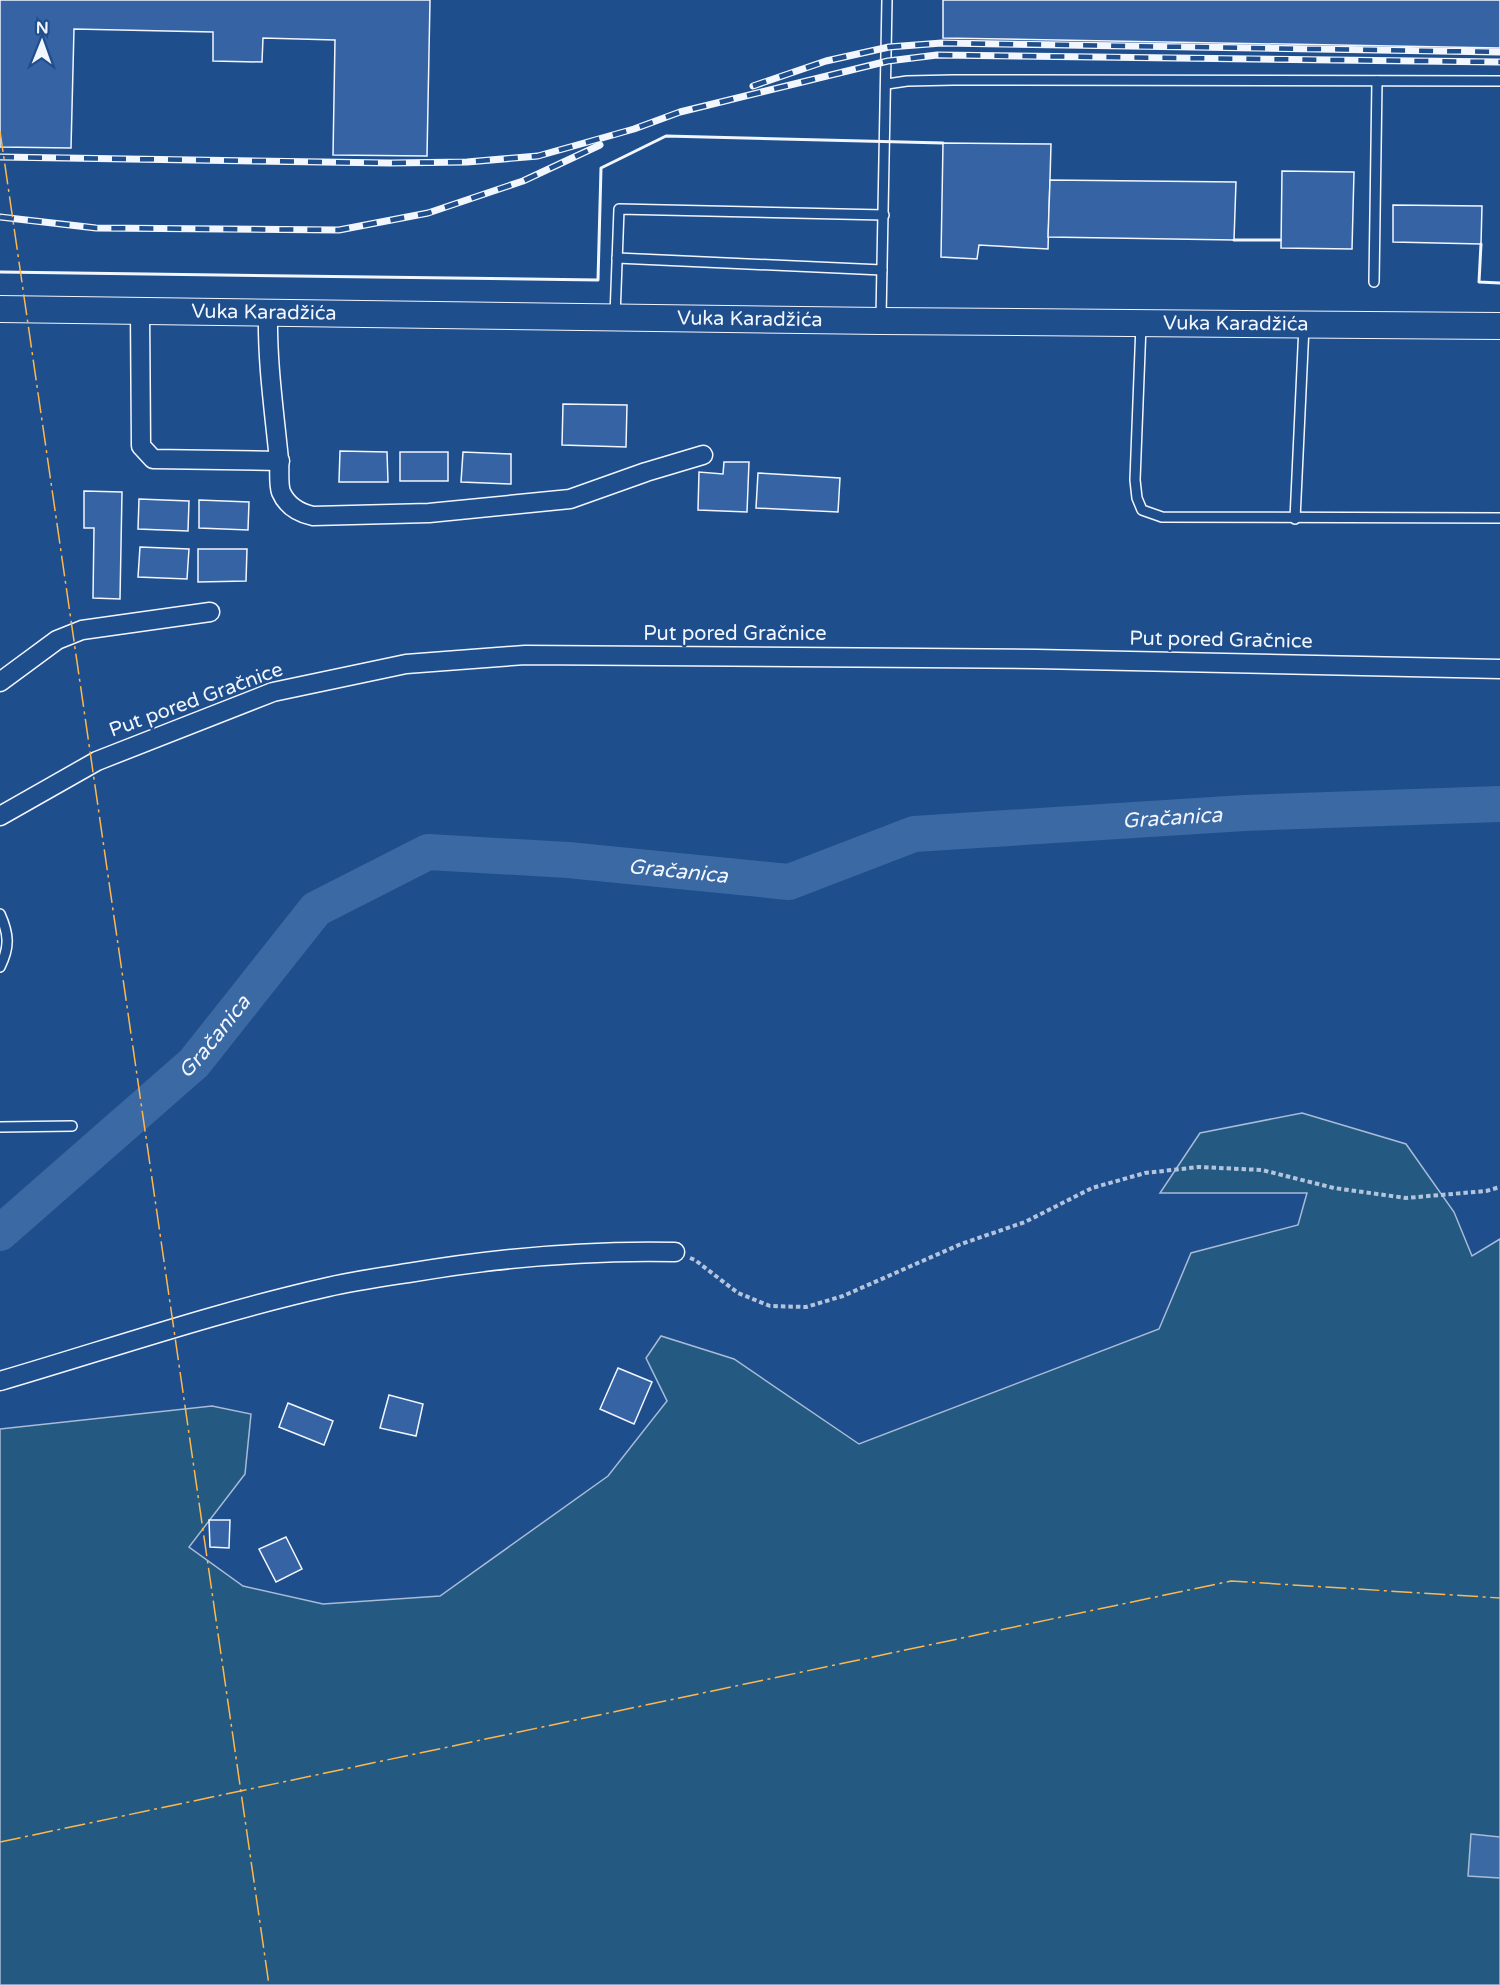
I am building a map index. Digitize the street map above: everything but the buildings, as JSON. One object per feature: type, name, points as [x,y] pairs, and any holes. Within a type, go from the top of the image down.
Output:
[{"type":"street","name":"Vuka Karadžića","points":[[0,309],[881,321],[1500,326]]},
{"type":"street","points":[[140,311],[141,446],[146,452],[153,459],[280,461]]},
{"type":"street","points":[[268,312],[268,351],[281,491],[299,513],[313,516],[429,513],[570,499],[646,472],[704,455]]},
{"type":"street","points":[[0,682],[57,640],[82,630],[210,612]]},
{"type":"street","name":"Put pored Gračnice","points":[[0,816],[97,761],[273,692],[406,664],[525,655],[1048,659],[1500,669]]},
{"type":"street","points":[[0,1381],[259,1304],[330,1287],[471,1263],[556,1254],[622,1251],[675,1252]]},
{"type":"lane","points":[[881,321],[887,0]]},
{"type":"lane","points":[[887,84],[953,80],[1500,81]]},
{"type":"lane","points":[[1374,282],[1377,81]]},
{"type":"lane","points":[[615,317],[619,209],[884,215]]},
{"type":"lane","points":[[617,258],[882,270]]},
{"type":"lane","points":[[1141,323],[1135,480],[1137,498],[1142,510],[1162,517],[1500,518]]},
{"type":"lane","points":[[1295,519],[1304,324]]},
{"type":"lane","points":[[0,914],[9,938],[5,957],[0,967]]},
{"type":"lane","points":[[0,1127],[72,1126]]},
{"type":"path","points":[[675,1252],[695,1260],[738,1293],[770,1306],[806,1307],[843,1296],[961,1244],[1025,1222],[1092,1188],[1145,1173],[1199,1167],[1262,1170],[1334,1188],[1406,1198],[1486,1191],[1500,1187]]},
{"type":"shaded area","points":[[1302,1113],[1406,1144],[1454,1212],[1472,1256],[1500,1239],[1500,1985],[0,1985],[0,1429],[212,1406],[251,1414],[245,1474],[189,1547],[243,1586],[323,1604],[440,1596],[608,1476],[667,1401],[646,1358],[661,1336],[734,1359],[859,1444],[1159,1329],[1191,1253],[1298,1225],[1307,1193],[1160,1193],[1200,1133]]},
{"type":"shaded area","points":[[1471,1834],[1500,1837],[1500,1878],[1468,1876]]},
{"type":"waterway","name":"Gračanica","points":[[0,1233],[194,1063],[316,909],[428,852],[568,860],[789,882],[914,834],[1244,813],[1500,804]]},
{"type":"railway","points":[[753,86],[826,61],[889,47],[942,43],[1500,52]]},
{"type":"railway","points":[[0,157],[390,163],[467,162],[538,156],[634,129],[680,112],[888,61],[937,55],[1500,62]]},
{"type":"railway","points":[[0,217],[96,228],[339,230],[428,213],[523,181],[600,145]]},
{"type":"wall","points":[[0,272],[598,280],[601,168],[666,136],[943,143]]},
{"type":"wall","points":[[1234,240],[1280,240]]},
{"type":"wall","points":[[1481,244],[1479,282],[1500,283]]},
{"type":"power","points":[[0,131],[269,1985]]},
{"type":"power","points":[[0,1842],[1231,1581],[1500,1598]]}]
